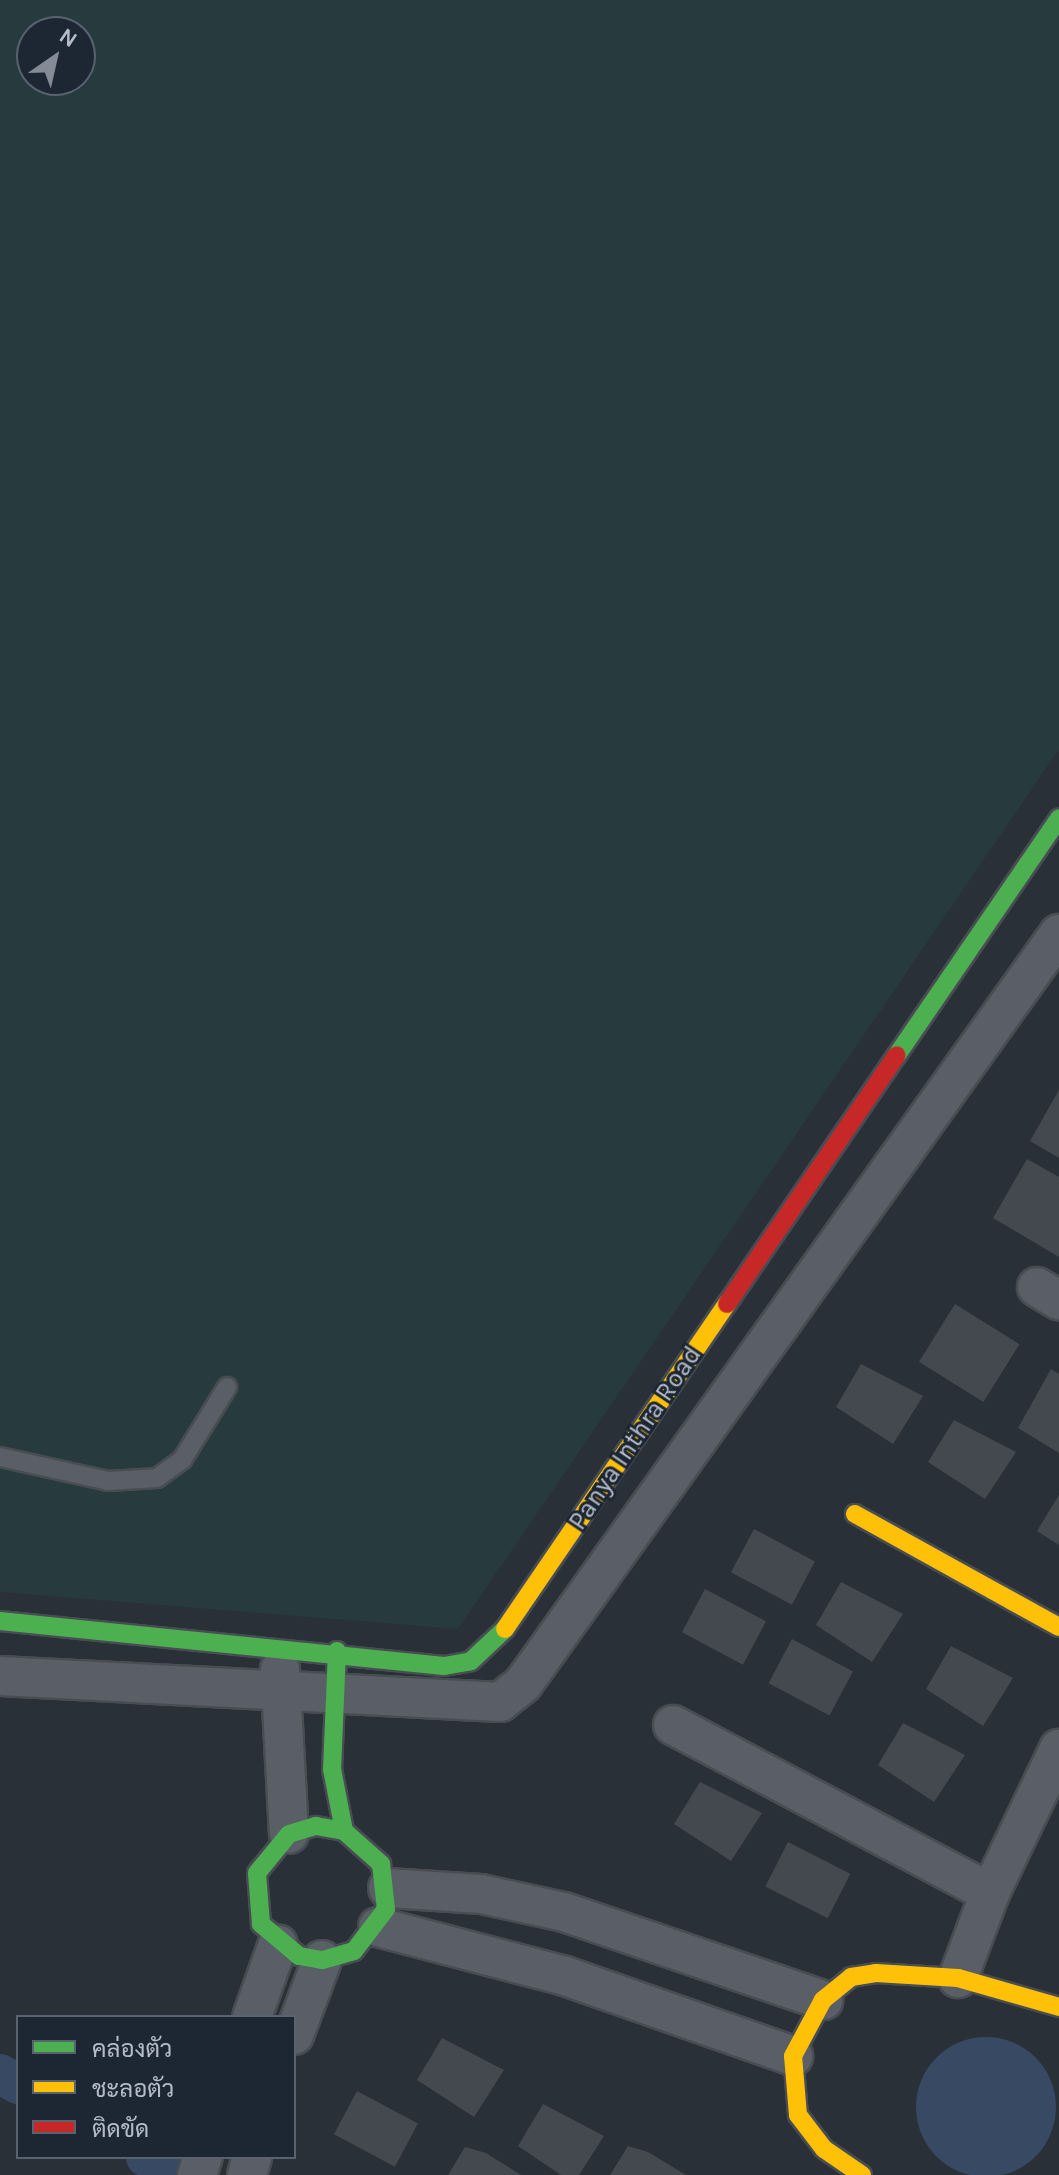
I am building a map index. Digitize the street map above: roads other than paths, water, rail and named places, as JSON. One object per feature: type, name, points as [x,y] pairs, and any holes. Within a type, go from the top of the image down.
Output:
[{"type":"street","name":"Panya Inthra Road","points":[[0,1621],[279,1644],[444,1666],[471,1661],[499,1637],[1059,818]]},
{"type":"street","name":"Panya Inthra Road","points":[[0,1676],[473,1706],[500,1702],[523,1684],[1059,934]]},
{"type":"street","points":[[855,1514],[1059,1627]]},
{"type":"street","points":[[279,1644],[289,1834]]},
{"type":"street","points":[[337,1651],[332,1769],[344,1831]]},
{"type":"street","points":[[673,1725],[990,1893]]},
{"type":"street","points":[[958,1978],[990,1893],[1059,1749]]},
{"type":"street","points":[[316,1826],[344,1831],[373,1854],[388,1888],[378,1927],[354,1951],[322,1960],[278,1944],[261,1924],[255,1886],[269,1850],[289,1834],[316,1826]]},
{"type":"street","points":[[388,1888],[481,1894],[564,1912],[823,2000]]},
{"type":"street","points":[[378,1927],[565,1976],[793,2056]]},
{"type":"street","points":[[253,2015],[278,1944]]},
{"type":"street","points":[[296,2030],[322,1960]]},
{"type":"street","points":[[862,2175],[824,2149],[798,2115],[793,2056],[823,2000],[851,1977],[958,1978],[1059,2007]]},
{"type":"lane","points":[[0,1457],[108,1481],[157,1478],[182,1460],[227,1387]]},
{"type":"water","points":[[972,2038],[1000,2038],[1025,2049],[1044,2068],[1055,2093],[1055,2121],[1044,2146],[1025,2165],[1000,2176],[972,2176],[947,2165],[928,2146],[917,2121],[917,2093],[928,2068],[947,2049]]},
{"type":"waterway","points":[[0,2074],[16,2083]]},
{"type":"waterway","points":[[149,2159],[177,2175]]}]
